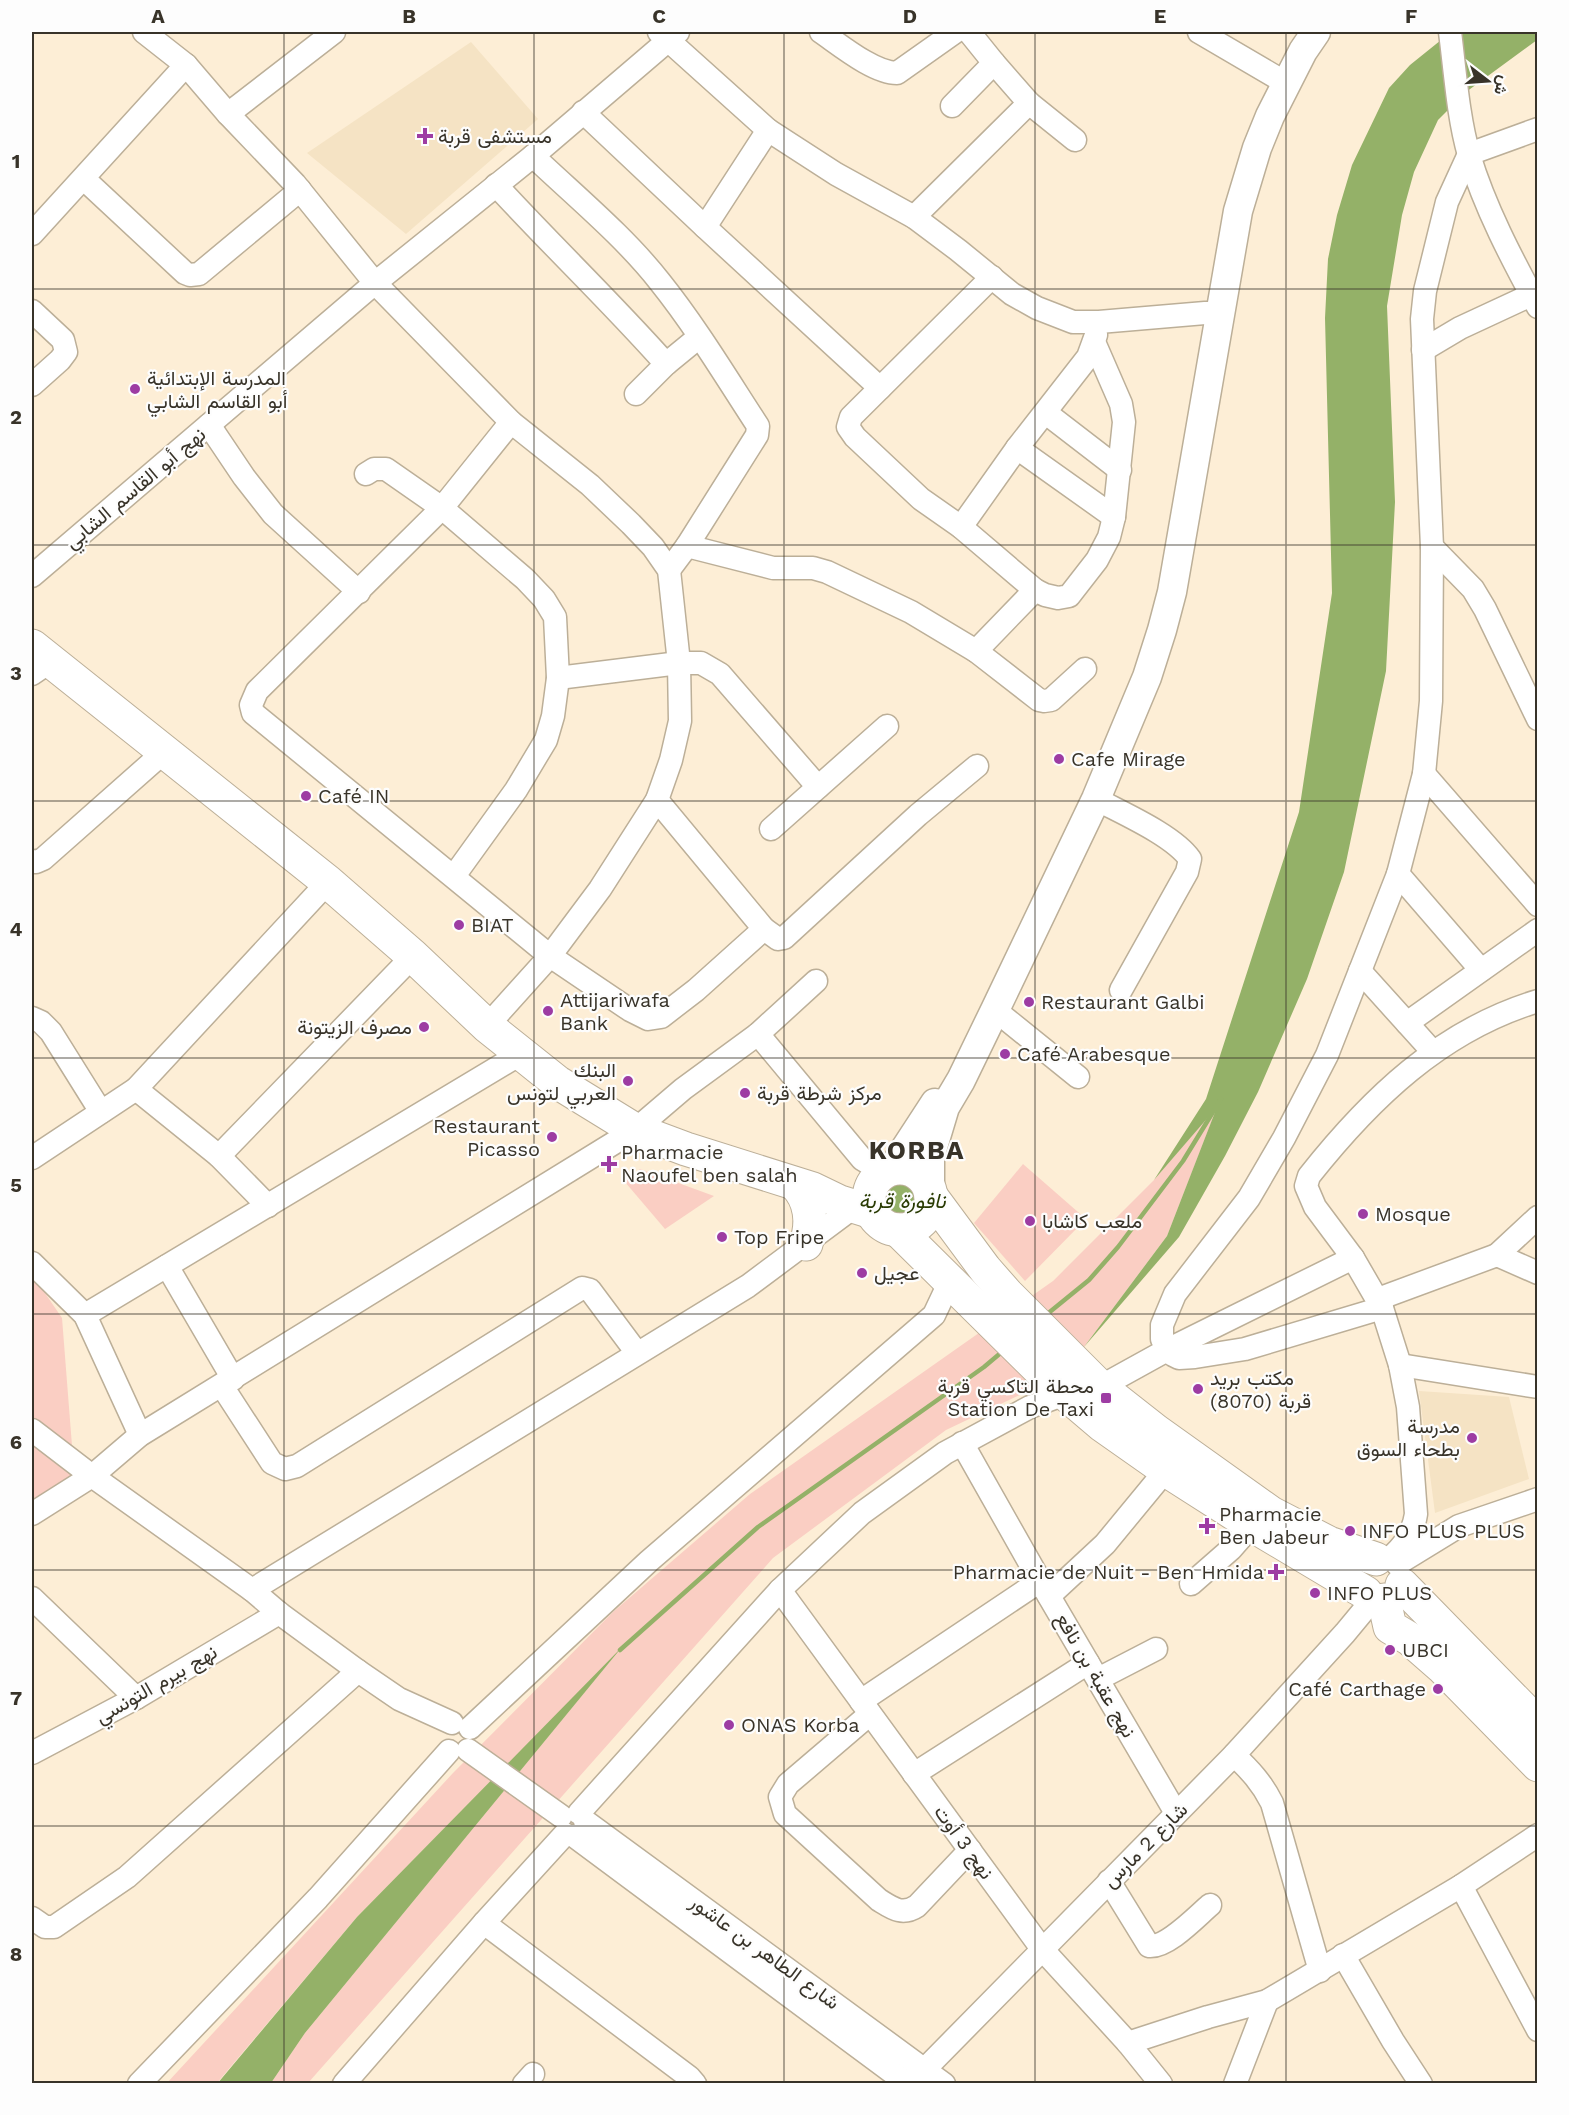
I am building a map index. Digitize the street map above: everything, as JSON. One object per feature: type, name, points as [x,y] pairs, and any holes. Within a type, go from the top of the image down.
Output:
[{"type":"highway","points":[[38,660],[164,752],[328,882],[413,956],[487,1026],[557,1082],[635,1130],[804,1186],[910,1229],[920,1223],[928,1213],[931,1193]]},
{"type":"highway","points":[[804,1186],[847,1181],[904,1168],[915,1172],[925,1180],[931,1193],[985,1269],[1007,1294],[1075,1384],[1102,1425],[1166,1470],[1252,1525],[1390,1576]]},
{"type":"highway","points":[[885,1173],[870,1194],[875,1216],[950,1281],[977,1309],[1075,1384],[1156,1431],[1271,1514],[1390,1576],[1538,1724]]},
{"type":"highway","points":[[804,1186],[811,1221],[806,1244]]},
{"type":"highway","points":[[1390,1576],[1390,1627],[1410,1639],[1442,1667],[1538,1765]]},
{"type":"main road","points":[[885,1173],[928,1115],[969,1038],[1076,815],[1138,673],[1154,625],[1212,313],[1238,211],[1257,148],[1270,116],[1278,78],[1297,32]]},
{"type":"main road","points":[[1278,78],[1303,51],[1316,32]]},
{"type":"main road","points":[[931,1193],[930,1156],[945,1107],[961,1080],[1096,799],[1147,677],[1162,630],[1181,544],[1212,313]]},
{"type":"street","points":[[144,32],[186,65],[228,114],[300,190],[375,283],[511,422],[598,493],[653,548],[669,570],[679,663],[680,721],[674,751],[657,801],[600,889],[550,956],[487,1026]]},
{"type":"street","points":[[821,32],[880,70],[891,73],[897,73],[955,32]]},
{"type":"street","points":[[969,32],[1029,103],[1075,140]]},
{"type":"street","points":[[1199,32],[1278,78]]},
{"type":"street","points":[[1423,350],[1469,324],[1534,301],[1529,266],[1497,226],[1469,154],[1449,32]]},
{"type":"street","points":[[228,114],[322,35]]},
{"type":"street","points":[[668,35],[768,130],[836,174],[914,218],[1012,294],[1055,316],[1096,332],[1212,313]]},
{"type":"street","name":"نهج أبو القاسم الشابي","points":[[32,576],[375,283],[533,156],[656,49],[668,35]]},
{"type":"street","points":[[952,106],[994,63]]},
{"type":"street","points":[[32,234],[186,65]]},
{"type":"street","points":[[914,218],[1029,103]]},
{"type":"street","points":[[583,112],[705,228],[880,388]]},
{"type":"street","points":[[1538,129],[1469,154],[1447,202],[1425,291],[1422,319],[1431,547],[1431,700],[1424,774],[1398,874],[1327,1055],[1284,1138],[1249,1198],[1174,1294],[1162,1325],[1162,1339],[1167,1350],[1179,1358],[1245,1349],[1380,1304],[1497,1255],[1538,1217]]},
{"type":"street","points":[[705,228],[768,130]]},
{"type":"street","points":[[533,156],[640,259],[660,282],[714,357],[758,426],[757,435],[687,546],[669,570]]},
{"type":"street","points":[[84,179],[184,273],[190,275],[199,274],[300,190]]},
{"type":"street","points":[[496,185],[540,233],[617,309],[666,364]]},
{"type":"street","points":[[992,277],[851,417],[848,427],[855,437],[921,498],[961,527],[1035,590],[1058,598],[1069,596],[1096,560],[1109,537],[1114,517],[1124,422],[1121,404],[1096,332]]},
{"type":"street","points":[[32,311],[63,340],[66,352],[64,357],[32,385]]},
{"type":"street","points":[[961,527],[1017,448],[1088,357],[1096,332]]},
{"type":"street","points":[[636,394],[666,364],[699,337]]},
{"type":"street","points":[[1046,413],[1120,470]]},
{"type":"street","points":[[511,422],[442,508],[257,691],[251,705],[254,713],[550,956],[630,1010],[648,1019],[661,1017],[696,990],[764,929]]},
{"type":"street","points":[[209,425],[244,477],[273,514],[359,591]]},
{"type":"street","points":[[1017,448],[1114,517]]},
{"type":"street","points":[[366,474],[374,469],[386,469],[442,508],[525,579],[544,598],[555,616],[558,678],[554,716],[546,740],[516,789],[454,876]]},
{"type":"street","points":[[687,546],[773,568],[813,568],[827,572],[910,612],[976,651],[1039,700],[1051,700],[1085,669]]},
{"type":"street","points":[[1431,547],[1473,589],[1532,695],[1538,719]]},
{"type":"street","points":[[976,651],[1035,590]]},
{"type":"street","points":[[558,678],[679,663],[702,663],[720,674],[818,788]]},
{"type":"street","points":[[771,829],[887,726]]},
{"type":"street","points":[[32,861],[43,859],[164,752]]},
{"type":"street","points":[[657,801],[764,929],[778,939],[783,938],[918,815],[977,766]]},
{"type":"street","points":[[1424,774],[1538,905]]},
{"type":"street","points":[[1096,799],[1151,828],[1190,859],[1187,872],[1121,990]]},
{"type":"street","points":[[1398,874],[1481,970]]},
{"type":"street","points":[[32,1158],[136,1089],[328,882]]},
{"type":"street","points":[[1407,1023],[1538,930]]},
{"type":"street","points":[[219,1155],[413,956]]},
{"type":"street","points":[[1360,971],[1433,1052]]},
{"type":"street","points":[[32,1514],[92,1476],[140,1435],[228,1383],[635,1130],[683,1089],[758,1034],[816,981]]},
{"type":"street","points":[[1390,1576],[1415,1525],[1416,1515],[1408,1407],[1400,1365],[1380,1304],[1353,1258],[1307,1192],[1306,1186],[1310,1176],[1364,1110],[1433,1052],[1481,1024],[1538,1001]]},
{"type":"street","points":[[995,1010],[1078,1077]]},
{"type":"street","points":[[32,1018],[41,1022],[51,1032],[101,1112]]},
{"type":"street","points":[[758,1034],[862,1159],[885,1173]]},
{"type":"street","points":[[85,1315],[522,1053]]},
{"type":"street","points":[[136,1089],[219,1155],[268,1206]]},
{"type":"street","points":[[252,1590],[748,1286],[806,1244],[875,1216]]},
{"type":"street","points":[[1497,1255],[1538,1273]]},
{"type":"street","points":[[344,2084],[570,1822],[780,1590],[862,1513],[945,1453],[1030,1407],[1075,1384],[1167,1350],[1353,1258]]},
{"type":"street","points":[[32,1263],[85,1315],[140,1435]]},
{"type":"street","points":[[167,1266],[272,1463],[285,1469],[297,1466],[582,1288],[590,1290],[637,1353]]},
{"type":"street","points":[[139,2084],[318,1898],[459,1741],[649,1561],[934,1315],[950,1281]]},
{"type":"street","points":[[934,1315],[977,1309]]},
{"type":"street","points":[[1400,1365],[1538,1388]]},
{"type":"street","name":"شارع الطاهر بن عاشور","points":[[32,1430],[92,1476],[252,1590],[279,1613],[358,1671],[459,1741],[916,2076],[944,2084]]},
{"type":"street","name":"نهج عقبة بن نافع","points":[[962,1443],[1176,1813]]},
{"type":"street","points":[[970,1850],[917,1906],[910,1911],[903,1912],[879,1900],[785,1814],[780,1797],[788,1784],[865,1708],[1045,1588],[1105,1544],[1166,1470]]},
{"type":"street","points":[[1390,1576],[1443,1534],[1473,1520],[1538,1499]]},
{"type":"street","points":[[1191,1584],[1232,1549],[1252,1525]]},
{"type":"street","name":"شارع 2 مارس","points":[[916,2076],[1234,1755],[1345,1633],[1390,1576]]},
{"type":"street","name":"نهج 3 أوت","points":[[780,1590],[1042,1949],[1128,2043],[1161,2084]]},
{"type":"street","points":[[32,1598],[135,1698]]},
{"type":"street","name":"نهج بيرم التونسي","points":[[32,1753],[135,1698],[279,1613]]},
{"type":"street","points":[[915,1774],[1093,1671],[1156,1649]]},
{"type":"street","points":[[32,1918],[45,1928],[54,1927],[127,1877],[358,1671]]},
{"type":"street","points":[[1234,1755],[1257,1779],[1272,1803],[1320,1971]]},
{"type":"street","points":[[1128,2043],[1267,2001],[1461,1886],[1538,1835]]},
{"type":"street","points":[[1109,1881],[1149,1946],[1156,1947],[1167,1941],[1210,1905]]},
{"type":"street","points":[[1461,1886],[1538,2030]]},
{"type":"street","points":[[484,1923],[671,2063],[695,2084]]},
{"type":"street","points":[[1343,1955],[1421,2084]]},
{"type":"street","points":[[1235,2084],[1267,2001]]},
{"type":"shaded area","name":"مستشفى قربة","points":[[471,42],[538,119],[406,234],[307,153]]},
{"type":"shaded area","points":[[1218,1105],[1167,1236],[1084,1347],[1024,1393],[946,1430],[773,1558],[308,2083],[271,2083],[305,2033],[616,1654],[357,1917],[217,2083],[166,2084],[453,1773],[613,1612],[750,1494],[1053,1281],[1154,1180]]},
{"type":"shaded area","name":"ملعب كاشابا","points":[[1023,1164],[1086,1219],[1025,1281],[974,1223]]},
{"type":"shaded area","points":[[640,1169],[714,1196],[665,1229],[625,1182]]},
{"type":"shaded area","points":[[32,1274],[62,1318],[75,1484],[32,1508]]},
{"type":"shaded area","name":"مدرسة بطحاء السوق","points":[[1419,1391],[1509,1397],[1529,1479],[1435,1513]]},
{"type":"water","points":[[1451,32],[1537,32],[1537,40],[1466,92],[1438,120],[1414,172],[1402,215],[1387,306],[1395,502],[1386,671],[1344,872],[1307,979],[1258,1092],[1225,1156],[1179,1237],[1084,1347],[1167,1236],[1217,1107],[1154,1180],[1206,1099],[1299,812],[1332,593],[1325,318],[1328,259],[1337,215],[1352,165],[1389,88],[1410,65]]},
{"type":"water","name":"نافورة قربة","points":[[904,1175],[916,1179],[924,1211],[906,1224],[886,1219],[878,1201],[881,1190],[887,1183]]},
{"type":"water","points":[[622,1647],[305,2033],[271,2083],[217,2084],[357,1917]]},
{"type":"waterway","points":[[1046,1315],[1089,1280],[1118,1247],[1183,1161],[1221,1099]]},
{"type":"waterway","points":[[620,1650],[758,1527],[984,1367],[1003,1351]]},
{"type":"place","name":"مستشفى قربة","points":[[425,136]]},
{"type":"place","name":"المدرسة الإبتدائية أبو القاسم الشابي","points":[[135,389]]},
{"type":"place","name":"Cafe Mirage","points":[[1059,759]]},
{"type":"place","name":"Café IN","points":[[306,796]]},
{"type":"place","name":"BIAT","points":[[459,925]]},
{"type":"place","name":"Restaurant Galbi","points":[[1029,1002]]},
{"type":"place","name":"Attijariwafa Bank","points":[[548,1011]]},
{"type":"place","name":"مصرف الزيتونة","points":[[424,1027]]},
{"type":"place","name":"Café Arabesque","points":[[1005,1054]]},
{"type":"place","name":"البنك العربي لتونس","points":[[628,1081]]},
{"type":"place","name":"مركز شرطة قربة","points":[[745,1093]]},
{"type":"place","name":"Restaurant Picasso","points":[[552,1137]]},
{"type":"place","name":"Pharmacie Naoufel ben salah","points":[[609,1164]]},
{"type":"place","name":"Mosque","points":[[1363,1214]]},
{"type":"place","name":"ملعب كاشابا","points":[[1030,1221]]},
{"type":"place","name":"Top Fripe","points":[[722,1237]]},
{"type":"place","name":"عجيل","points":[[862,1273]]},
{"type":"place","name":"مكتب بريد قربة (8070)","points":[[1198,1389]]},
{"type":"place","name":"محطة التاكسي قربة Station De Taxi","points":[[1106,1398]]},
{"type":"place","name":"مدرسة بطحاء السوق","points":[[1472,1438]]},
{"type":"place","name":"Pharmacie Ben Jabeur","points":[[1207,1526]]},
{"type":"place","name":"INFO PLUS PLUS","points":[[1350,1531]]},
{"type":"place","name":"Pharmacie de Nuit - Ben Hmida","points":[[1276,1572]]},
{"type":"place","name":"INFO PLUS","points":[[1315,1593]]},
{"type":"place","name":"UBCI","points":[[1390,1650]]},
{"type":"place","name":"Café Carthage","points":[[1438,1689]]},
{"type":"place","name":"ONAS Korba","points":[[729,1725]]},
{"type":"district","name":"KORBA","points":[[917,1150]]}]
